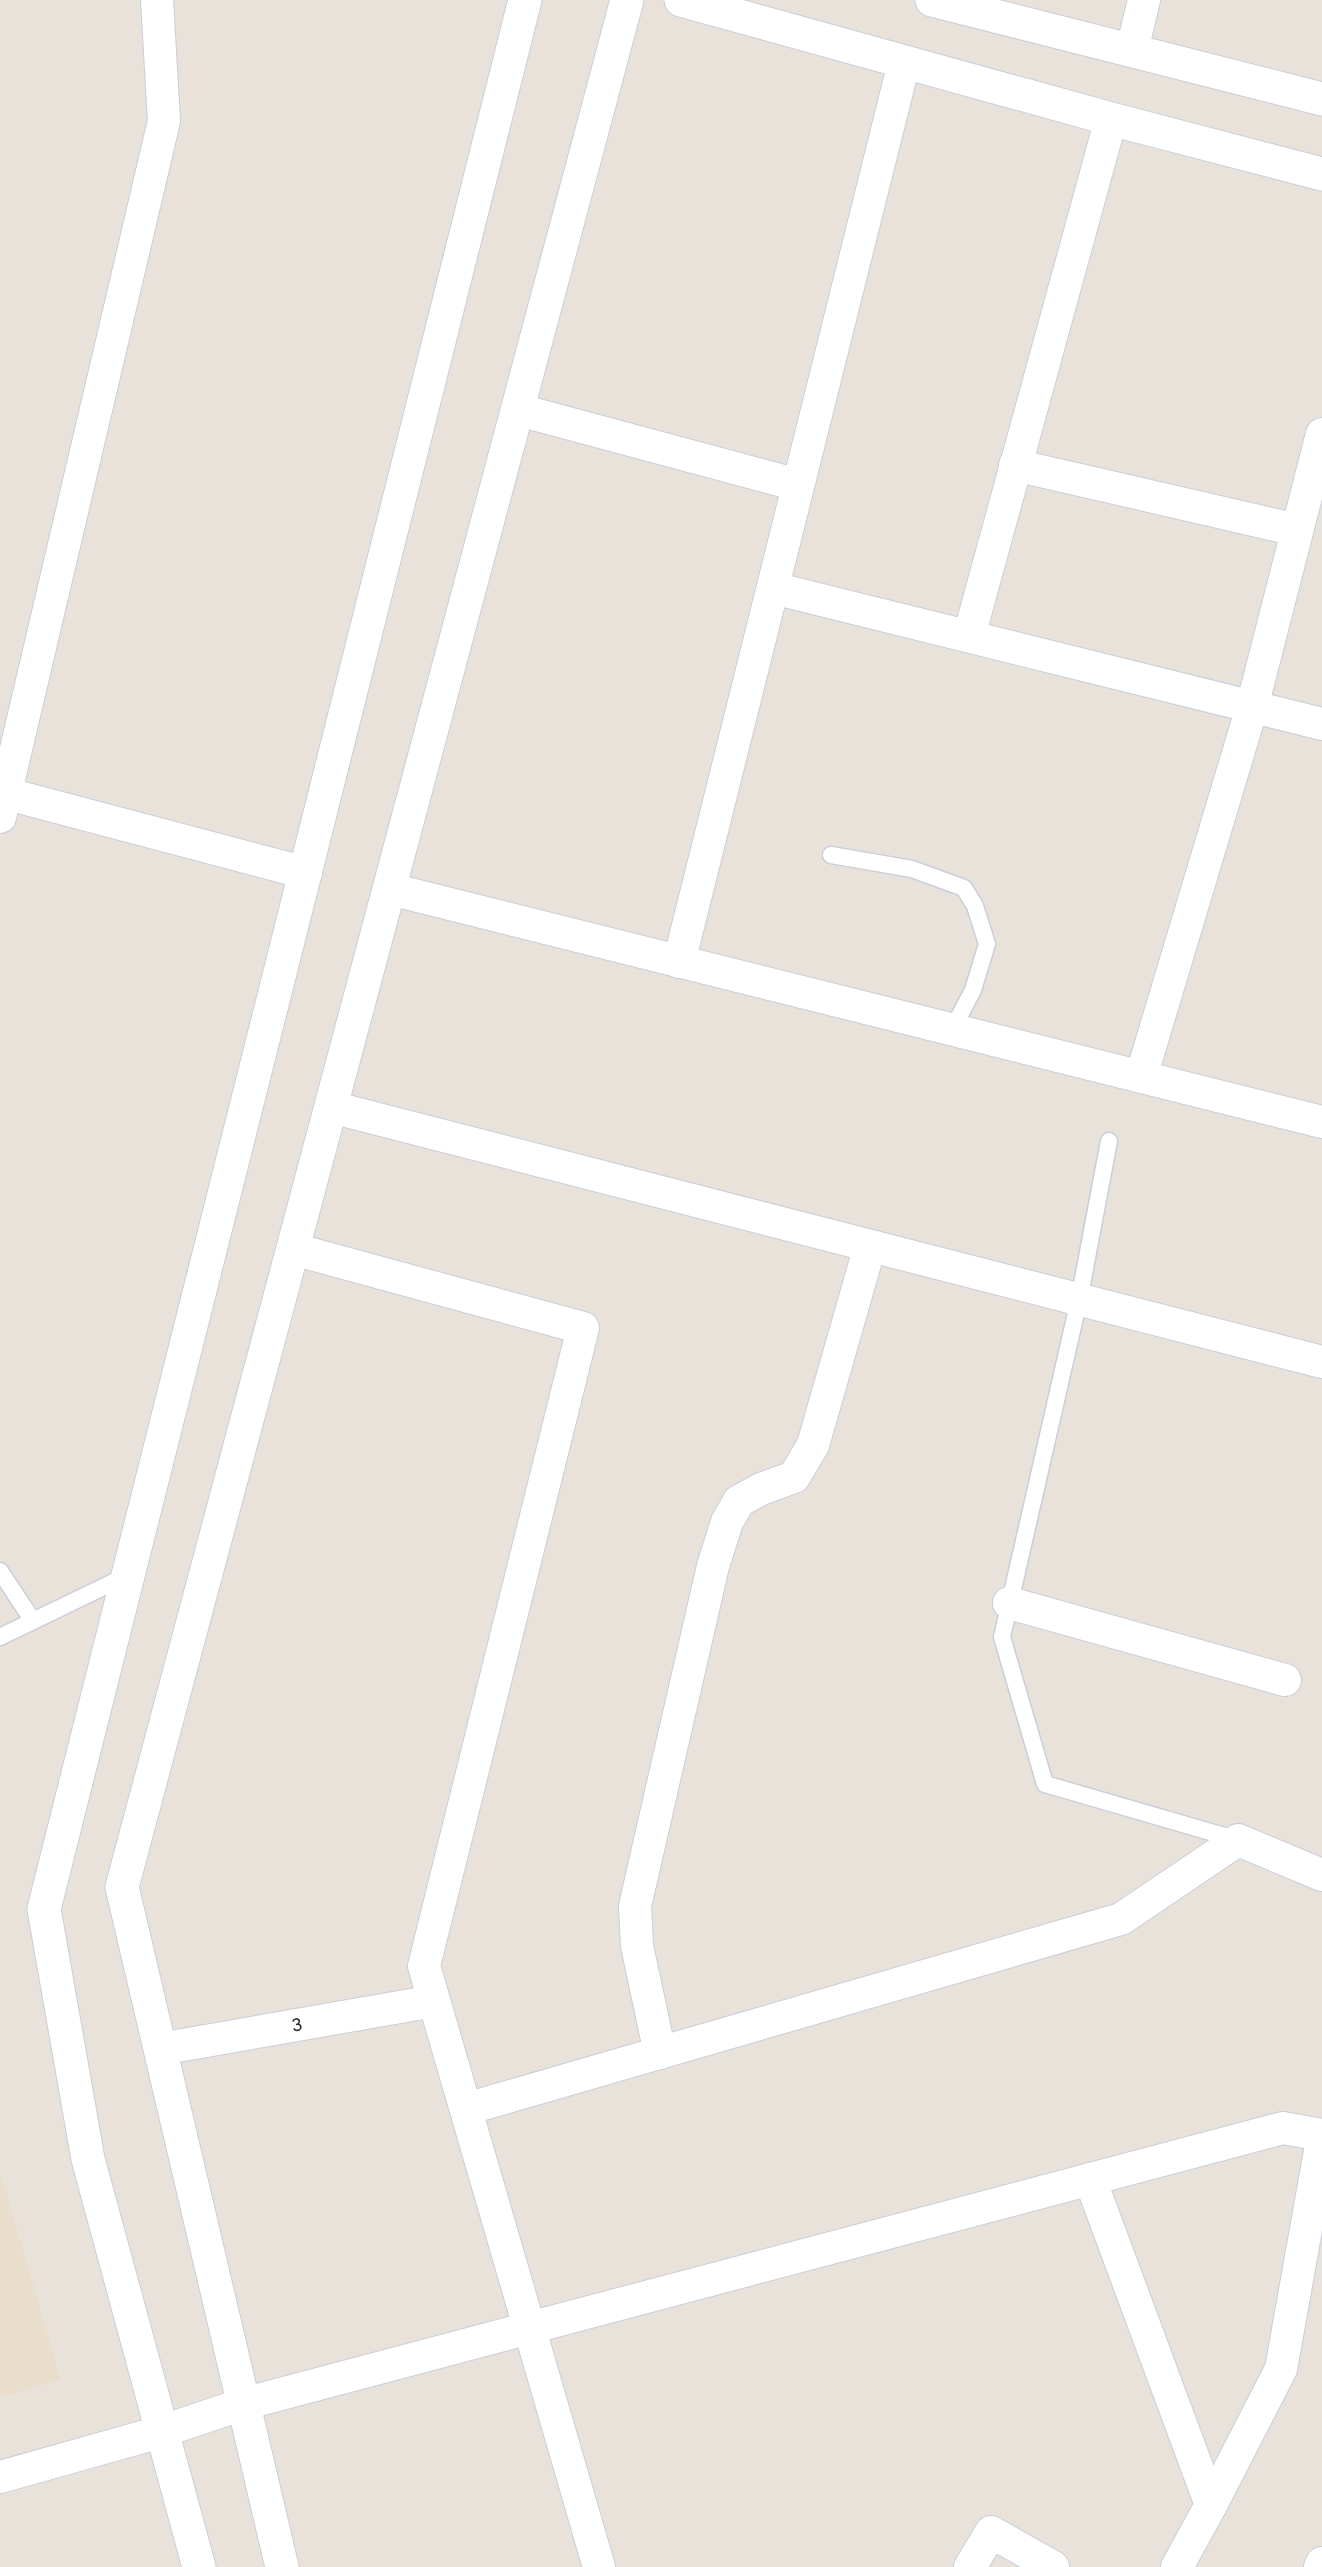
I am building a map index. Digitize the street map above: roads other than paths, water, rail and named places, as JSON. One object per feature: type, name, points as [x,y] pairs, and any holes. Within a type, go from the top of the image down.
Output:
[{"type":"street","points":[[157,0],[164,121],[2,801],[306,873]]},
{"type":"street","points":[[199,2567],[160,2432],[88,2159],[44,1909],[525,0]]},
{"type":"street","points":[[282,2567],[122,1887],[627,0]]},
{"type":"street","points":[[681,0],[1110,119],[1322,174]]},
{"type":"street","points":[[932,0],[1322,99]]},
{"type":"street","points":[[1132,50],[1144,0]]},
{"type":"street","points":[[679,962],[904,63]]},
{"type":"street","points":[[969,636],[1110,119]]},
{"type":"street","points":[[519,410],[798,485]]},
{"type":"street","points":[[1141,1077],[1252,707],[1322,434]]},
{"type":"street","points":[[1015,465],[1297,530]]},
{"type":"street","points":[[773,588],[1322,724]]},
{"type":"street","points":[[390,889],[1322,1122]]},
{"type":"street","points":[[331,1107],[1322,1362]]},
{"type":"street","points":[[660,2053],[637,1947],[635,1906],[713,1566],[727,1522],[739,1501],[761,1489],[794,1477],[813,1445],[870,1246]]},
{"type":"street","points":[[293,1249],[583,1328],[424,1966],[599,2567]]},
{"type":"street","points":[[1009,1603],[1285,1680]]},
{"type":"street","points":[[466,2109],[1121,1919],[1238,1840],[1322,1875]]},
{"type":"street","name":"3","points":[[160,2049],[434,2001]]},
{"type":"street","points":[[0,2476],[160,2432],[243,2404],[1283,2128],[1322,2138],[1281,2369],[1177,2567]]},
{"type":"street","points":[[1090,2179],[1211,2505]]},
{"type":"street","points":[[970,2567],[991,2532],[1053,2567]]},
{"type":"lane","points":[[831,855],[912,869],[964,888],[975,906],[987,944],[973,990],[952,1030]]},
{"type":"lane","points":[[1109,1141],[1079,1300],[1002,1636],[1046,1784],[1238,1840]]},
{"type":"lane","points":[[0,1571],[33,1621]]},
{"type":"lane","points":[[0,1637],[129,1574]]}]
